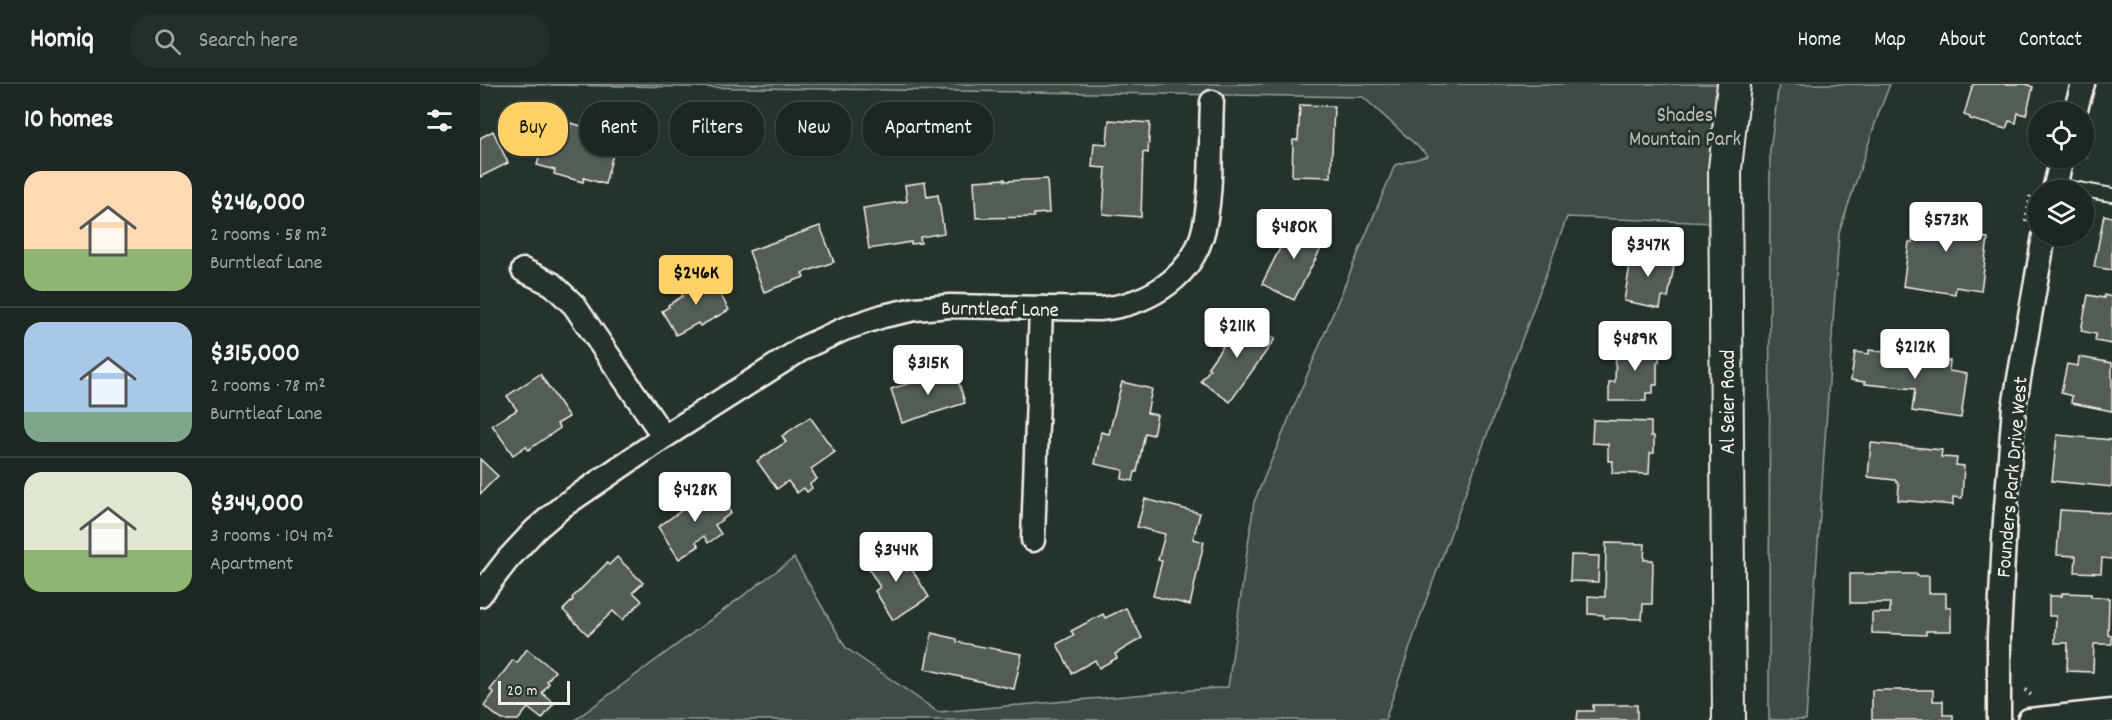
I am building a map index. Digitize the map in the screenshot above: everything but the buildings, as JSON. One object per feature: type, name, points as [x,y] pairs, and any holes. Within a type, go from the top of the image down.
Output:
[{"type":"street","name":"Al Seier Road","points":[[1729,720],[1725,169],[1734,84]]},
{"type":"street","points":[[2083,84],[2085,102]]},
{"type":"street","name":"Burntleaf Lane","points":[[480,595],[508,559],[535,530],[563,506],[664,437],[805,347],[844,329],[883,316],[915,309],[950,306],[1100,309],[1132,304],[1158,291],[1182,272],[1202,238],[1206,218],[1212,102]]},
{"type":"street","name":"Founders Park Drive West","points":[[1999,720],[1999,635],[2004,520],[2014,407],[2042,246]]},
{"type":"street","points":[[523,270],[552,284],[574,305],[664,437]]},
{"type":"street","points":[[1033,540],[1041,308]]},
{"type":"street","points":[[2029,720],[2112,711]]},
{"type":"lane","points":[[2094,192],[2112,195]]},
{"type":"path","points":[[2020,698],[2025,690],[2022,682]]},
{"type":"green space","name":"Shades Mountain Park","points":[[480,84],[1728,84],[1716,223],[1567,217],[1424,606],[1385,720],[575,720],[794,558],[846,648],[938,712],[1228,687],[1254,502],[1395,165],[1428,156],[1363,97]]},
{"type":"green space","points":[[1779,84],[1890,84],[1839,233],[1806,720],[1769,720],[1770,150]]}]
